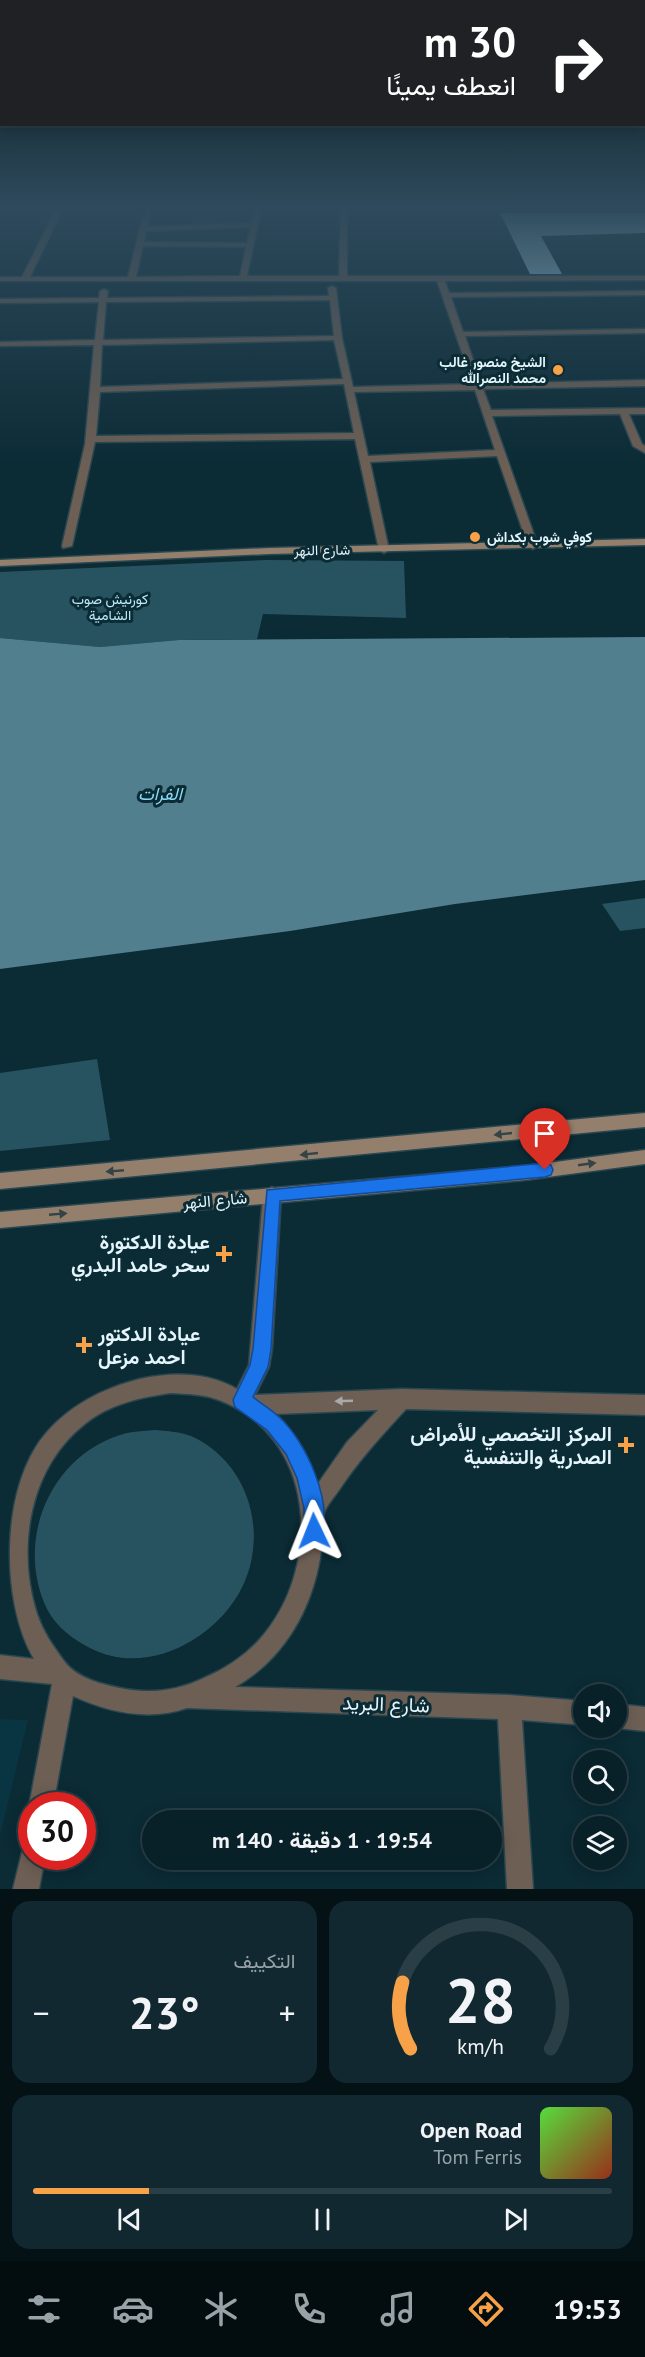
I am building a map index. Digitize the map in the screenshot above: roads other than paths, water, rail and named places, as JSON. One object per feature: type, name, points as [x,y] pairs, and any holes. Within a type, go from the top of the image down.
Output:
[{"type":"main road","name":"شارع النهر","points":[[0,563],[269,551],[645,542]]},
{"type":"main road","points":[[0,1181],[645,1120]]},
{"type":"main road","name":"شارع النهر","points":[[0,1220],[525,1173],[645,1157]]},
{"type":"street","points":[[67,546],[90,439],[97,342],[104,292]]},
{"type":"street","points":[[332,292],[338,338],[384,550]]},
{"type":"street","points":[[533,546],[479,386],[445,295],[645,293]]},
{"type":"street","points":[[0,301],[332,298]]},
{"type":"street","points":[[458,334],[645,331]]},
{"type":"street","points":[[0,344],[338,338]]},
{"type":"street","points":[[95,390],[645,383]]},
{"type":"street","points":[[487,413],[645,411]]},
{"type":"street","points":[[624,412],[638,446],[645,450]]},
{"type":"street","points":[[90,439],[359,436]]},
{"type":"street","points":[[363,459],[501,453]]},
{"type":"street","points":[[246,1403],[259,1367],[262,1349],[272,1195]]},
{"type":"street","points":[[171,1383],[202,1386],[246,1403],[273,1424],[292,1448],[306,1476],[314,1508],[313,1555],[299,1601],[272,1644],[234,1677],[188,1698],[141,1704],[96,1695],[61,1676],[28,1640],[11,1599],[3,1559],[12,1509],[31,1468],[52,1440],[78,1416],[107,1399],[128,1391],[171,1383]]},
{"type":"street","points":[[246,1403],[402,1399],[645,1405]]},
{"type":"street","points":[[314,1508],[354,1449],[402,1399]]},
{"type":"street","points":[[0,1667],[61,1676]]},
{"type":"street","points":[[43,1792],[61,1676]]},
{"type":"street","name":"شارع البريد","points":[[188,1698],[509,1707],[573,1712]]},
{"type":"street","points":[[509,1707],[519,1889]]},
{"type":"street","points":[[627,1717],[645,1719]]},
{"type":"street","points":[[26,1889],[30,1870]]},
{"type":"water","name":"الفرات","points":[[645,637],[645,880],[455,904],[290,931],[0,969],[0,638],[100,647],[179,640]]},
{"type":"place","name":"الشيخ منصور غالب محمد النصرالله","points":[[558,370]]},
{"type":"place","name":"كوفي شوب بكداش","points":[[475,537]]},
{"type":"place","name":"عيادة الدكتورة سحر حامد البدري","points":[[224,1254]]},
{"type":"place","name":"عيادة الدكتور احمد مزعل","points":[[84,1345]]},
{"type":"place","name":"المركز التخصصي للأمراض الصدرية والتنفسية","points":[[626,1445]]},
{"type":"park label","name":"كورنيش صوب الشامية","points":[[110,608]]}]
